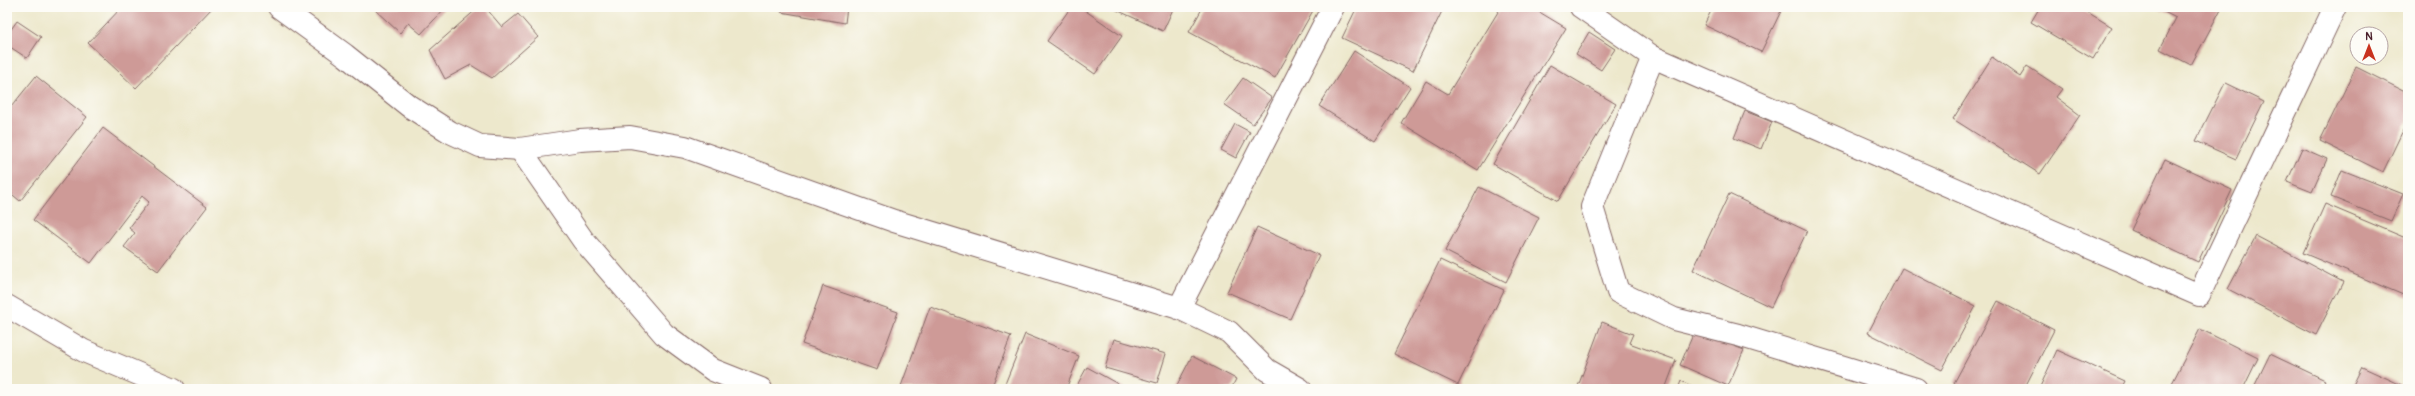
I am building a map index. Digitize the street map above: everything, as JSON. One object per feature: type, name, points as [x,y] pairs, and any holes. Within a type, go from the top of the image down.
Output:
[{"type":"street","points":[[279,7],[345,55],[409,106],[450,132],[480,146],[520,149],[580,140],[630,137],[685,147],[894,222],[1179,308],[1229,332],[1267,370],[1300,389]]},
{"type":"street","points":[[1179,308],[1333,7]]},
{"type":"street","points":[[1581,7],[1653,57],[2199,295],[2335,7]]},
{"type":"street","points":[[1653,57],[1592,207],[1618,292],[1674,319],[1738,335],[1916,389]]},
{"type":"street","points":[[520,149],[583,240],[664,334],[713,370],[761,389]]},
{"type":"street","points":[[7,306],[84,351],[174,389]]},
{"type":"building","points":[[122,7],[213,7],[136,88],[88,43]]},
{"type":"building","points":[[377,7],[446,7],[421,34],[408,23],[400,33],[375,10]]},
{"type":"building","points":[[479,7],[485,7],[502,27],[518,14],[538,37],[492,78],[471,65],[445,79],[430,50]]},
{"type":"building","points":[[782,7],[847,7],[845,23],[781,12]]},
{"type":"building","points":[[1071,7],[1080,7],[1122,36],[1095,74],[1047,41]]},
{"type":"building","points":[[1110,7],[1174,7],[1163,31]]},
{"type":"building","points":[[1203,7],[1315,7],[1275,78],[1189,32]]},
{"type":"building","points":[[1357,7],[1444,7],[1413,71],[1342,38]]},
{"type":"building","points":[[1501,7],[1531,7],[1566,28],[1478,170],[1401,123],[1426,81],[1448,94]]},
{"type":"building","points":[[1713,7],[1783,7],[1761,52],[1704,25]]},
{"type":"building","points":[[2040,7],[2079,7],[2112,27],[2093,59],[2031,22]]},
{"type":"building","points":[[2159,7],[2222,7],[2191,65],[2160,49],[2176,18],[2158,9]]},
{"type":"building","points":[[17,21],[41,37],[27,58],[7,45],[7,35]]},
{"type":"building","points":[[1589,32],[1615,49],[1601,70],[1576,54]]},
{"type":"building","points":[[1354,51],[1410,87],[1375,141],[1319,106]]},
{"type":"building","points":[[1992,57],[2020,77],[2027,66],[2062,89],[2056,97],[2080,115],[2040,174],[1953,119]]},
{"type":"building","points":[[1550,65],[1616,104],[1558,201],[1493,164]]},
{"type":"building","points":[[7,66],[11,69],[7,75]]},
{"type":"building","points":[[2356,67],[2408,93],[2408,120],[2383,172],[2320,141]]},
{"type":"building","points":[[36,76],[87,117],[20,201],[7,190],[7,112]]},
{"type":"building","points":[[1243,78],[1272,98],[1253,124],[1224,104]]},
{"type":"building","points":[[2225,83],[2264,102],[2236,159],[2196,141]]},
{"type":"building","points":[[1745,111],[1772,122],[1761,149],[1734,138]]},
{"type":"building","points":[[1235,124],[1250,132],[1236,158],[1221,150]]},
{"type":"building","points":[[103,128],[207,207],[158,271],[124,247],[135,233],[129,228],[149,202],[142,196],[91,263],[33,220]]},
{"type":"building","points":[[2302,148],[2327,159],[2312,192],[2287,182]]},
{"type":"building","points":[[2165,159],[2232,190],[2198,262],[2131,230]]},
{"type":"building","points":[[2342,170],[2403,194],[2391,221],[2331,197]]},
{"type":"building","points":[[1479,187],[1539,217],[1506,282],[1445,251]]},
{"type":"building","points":[[1729,194],[1807,231],[1771,307],[1693,270]]},
{"type":"building","points":[[2325,204],[2408,239],[2408,297],[2303,253]]},
{"type":"building","points":[[1257,227],[1319,255],[1290,319],[1227,292]]},
{"type":"building","points":[[2256,236],[2343,282],[2316,335],[2228,289]]},
{"type":"building","points":[[1440,260],[1504,290],[1458,385],[1394,354]]},
{"type":"building","points":[[1902,268],[1976,306],[1942,370],[1868,333]]},
{"type":"building","points":[[823,286],[898,312],[877,370],[802,344]]},
{"type":"building","points":[[1998,301],[2054,330],[2024,389],[1965,389],[1954,383]]},
{"type":"building","points":[[930,307],[1011,336],[991,389],[900,389]]},
{"type":"building","points":[[1602,322],[1633,334],[1629,343],[1676,360],[1665,389],[1643,389],[1631,385],[1630,389],[1577,389]]},
{"type":"building","points":[[2200,329],[2258,358],[2243,389],[2169,389]]},
{"type":"building","points":[[1695,330],[1744,350],[1728,386],[1680,365]]},
{"type":"building","points":[[1025,334],[1079,356],[1066,389],[1003,389]]},
{"type":"building","points":[[1114,339],[1166,354],[1157,383],[1105,368]]},
{"type":"building","points":[[2057,350],[2125,381],[2121,389],[2039,389]]},
{"type":"building","points":[[2270,354],[2325,380],[2320,389],[2253,389]]},
{"type":"building","points":[[1192,356],[1236,379],[1231,389],[1175,389]]},
{"type":"building","points":[[1087,367],[1127,389],[1075,389]]},
{"type":"building","points":[[2362,367],[2408,388],[2408,389],[2351,389]]},
{"type":"building","points":[[1681,381],[1699,389],[1678,389]]}]
